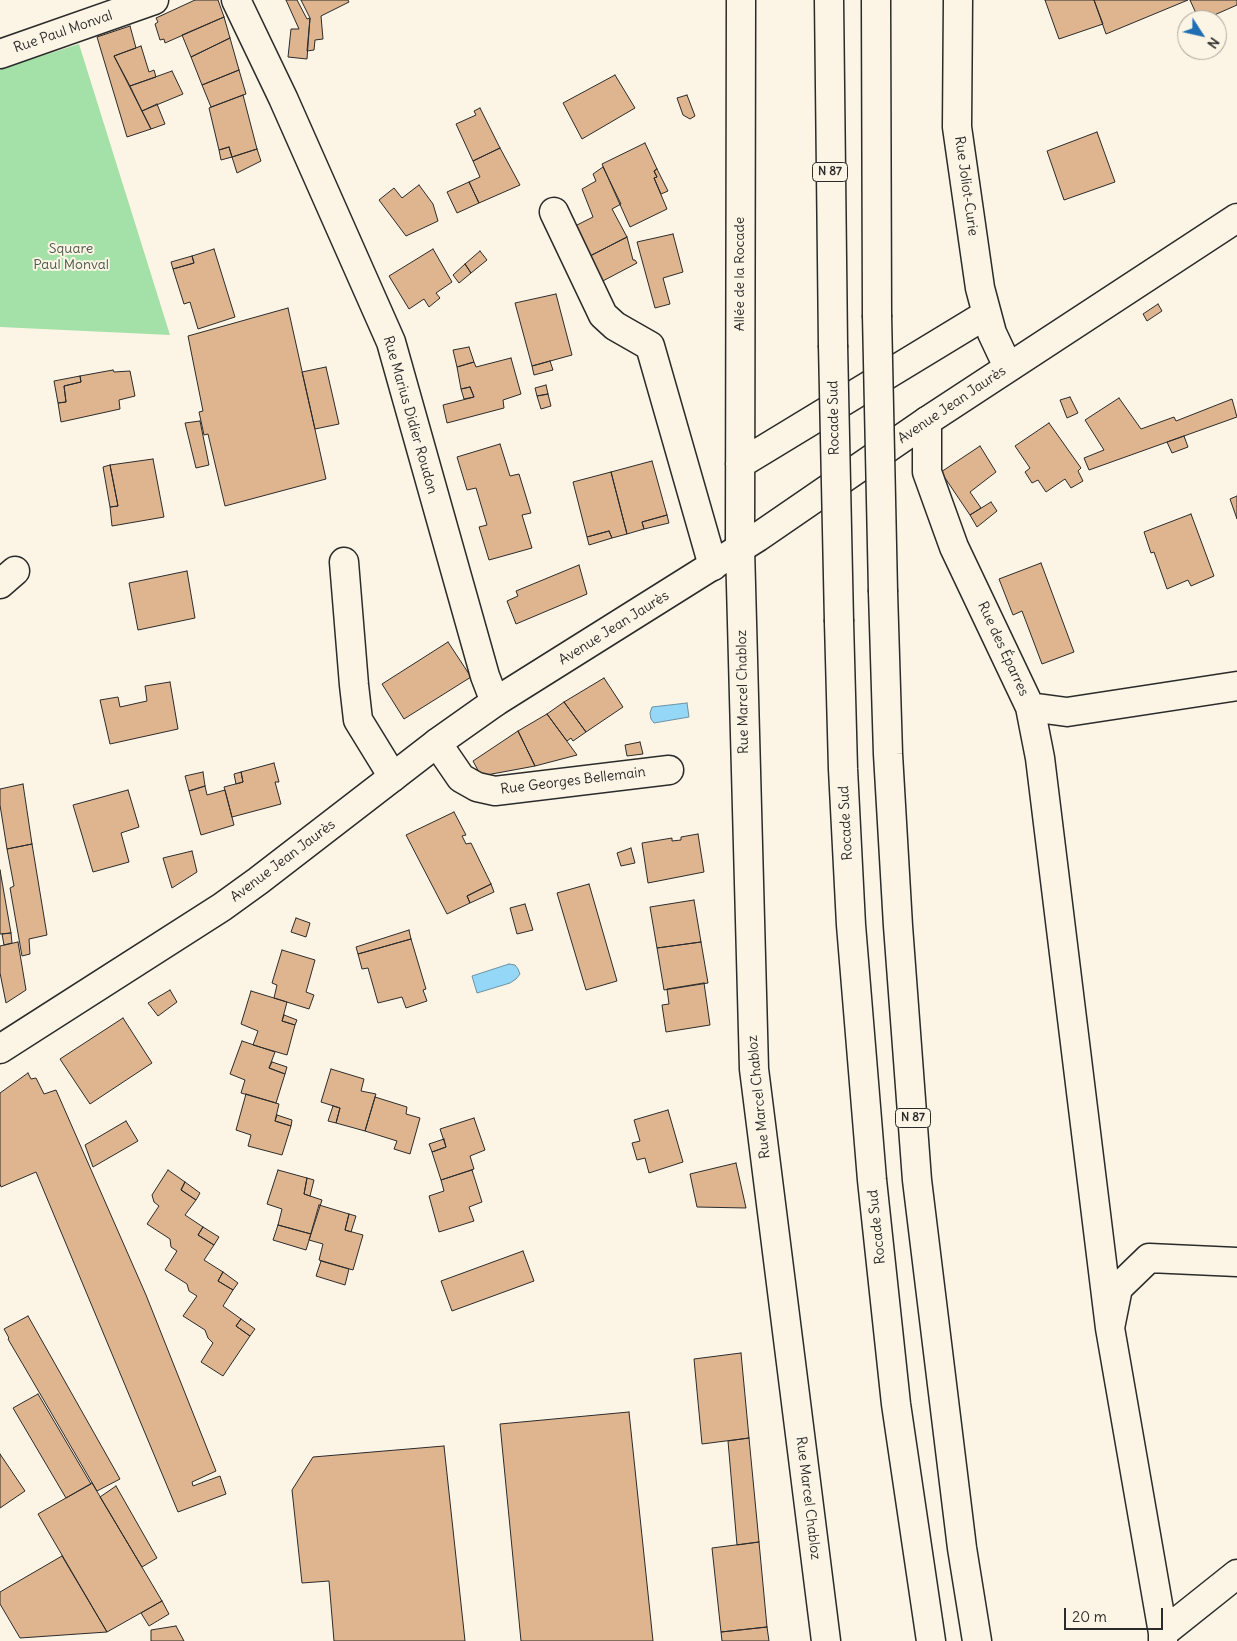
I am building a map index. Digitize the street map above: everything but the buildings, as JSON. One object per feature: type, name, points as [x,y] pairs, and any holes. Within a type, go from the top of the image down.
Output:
[{"type":"main road","name":"Rue Paul Monval","points":[[0,54],[154,0]]},
{"type":"main road","name":"Rue Marius Didier Roudon","points":[[236,0],[283,98],[391,342],[485,676],[495,702]]},
{"type":"main road","name":"Allée de la Rocade","points":[[740,548],[741,0]]},
{"type":"main road","name":"Rocade Sud","points":[[829,0],[838,622],[843,769],[852,925],[872,1180],[896,1404],[931,1641]]},
{"type":"main road","name":"N 87","points":[[876,0],[877,315],[883,592],[888,754],[893,840],[917,1180],[957,1509],[977,1641]]},
{"type":"main road","name":"Rue Joliot-Curie","points":[[958,0],[957,126],[980,288],[992,333],[1008,367]]},
{"type":"main road","points":[[554,212],[603,315],[615,326],[650,346],[713,566]]},
{"type":"main road","name":"Avenue Jean Jaurès","points":[[0,1049],[222,907],[437,743],[495,702],[713,566],[1008,367],[1237,218]]},
{"type":"main road","points":[[740,464],[988,314]]},
{"type":"main road","name":"Rue des Éparres","points":[[927,421],[926,472],[954,547],[1030,708],[1067,712],[1237,686]]},
{"type":"main road","name":"Rue Marcel Chabloz","points":[[740,548],[754,1070],[826,1641]]},
{"type":"main road","points":[[344,562],[358,720],[393,777]]},
{"type":"main road","points":[[1030,708],[1040,758],[1110,1328],[1163,1637]]},
{"type":"main road","name":"Rue Georges Bellemain","points":[[437,743],[461,778],[477,787],[495,791],[669,770]]},
{"type":"main road","points":[[1110,1328],[1118,1288],[1149,1258],[1237,1262]]},
{"type":"main road","points":[[1163,1637],[1237,1574]]},
{"type":"green space","name":"Square Paul Monval","points":[[79,44],[170,335],[0,327],[0,69]]},
{"type":"water","points":[[687,703],[689,717],[654,723],[651,719],[652,707]]},
{"type":"water","points":[[509,964],[515,965],[518,969],[520,974],[516,979],[510,983],[477,993],[472,976]]}]
